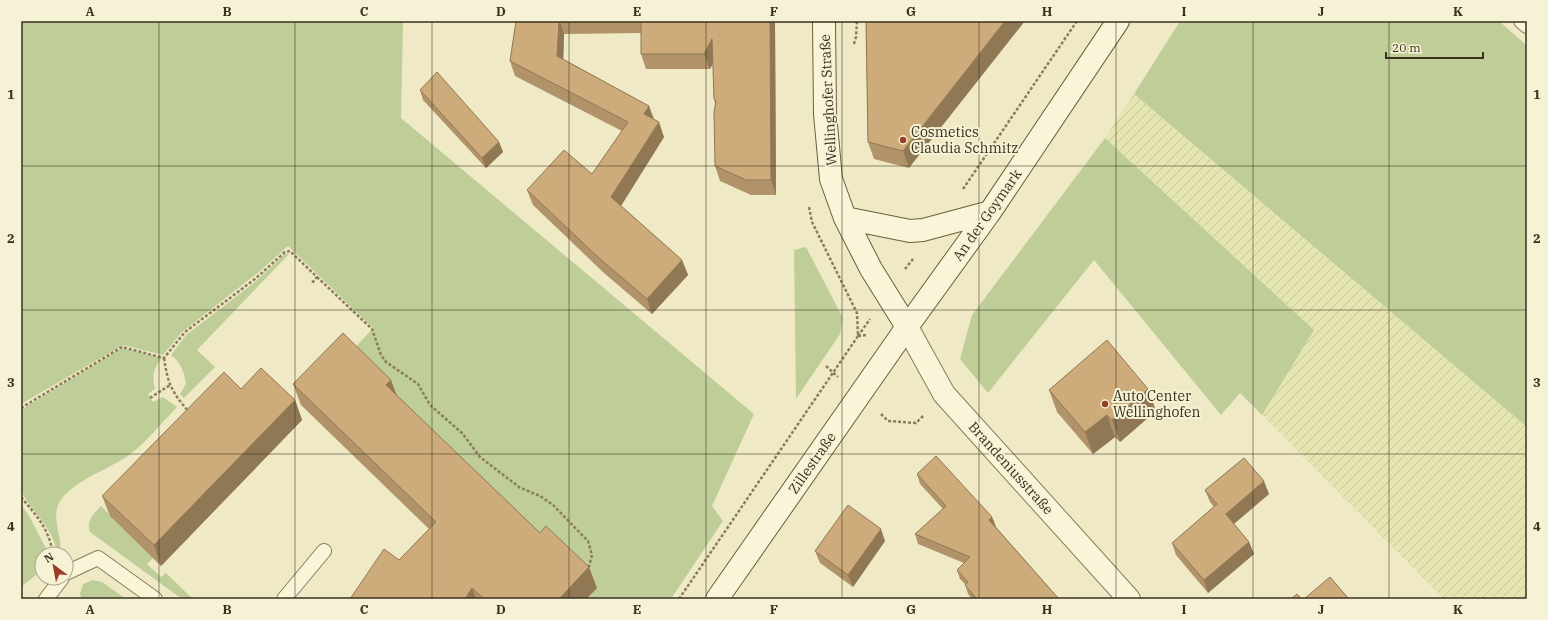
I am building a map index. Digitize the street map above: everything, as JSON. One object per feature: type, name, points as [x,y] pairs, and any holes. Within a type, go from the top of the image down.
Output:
[{"type":"street","name":"Wellinghofer Straße","points":[[824,21],[825,114],[831,179],[845,218],[875,276],[907,328]]},
{"type":"street","name":"An der Goymark","points":[[907,328],[990,212],[1118,21]]},
{"type":"street","points":[[845,218],[910,231],[923,230],[990,212]]},
{"type":"street","name":"Zillestraße","points":[[718,599],[907,328]]},
{"type":"street","name":"Brandeniusstraße","points":[[907,328],[944,394],[1129,599]]},
{"type":"lane","points":[[1521,21],[1527,26]]},
{"type":"lane","points":[[284,599],[324,551]]},
{"type":"lane","points":[[74,569],[98,558],[155,599]]},
{"type":"lane","points":[[46,599],[56,586]]},
{"type":"path","points":[[852,50],[856,37],[857,21]]},
{"type":"path","points":[[962,191],[1077,21]]},
{"type":"path","points":[[679,599],[858,336],[857,313],[812,222],[808,200]]},
{"type":"path","points":[[164,358],[186,332],[255,279],[285,252],[290,251],[372,329],[381,355],[386,362],[418,384],[430,405],[462,433],[480,457],[519,487],[540,496],[553,505],[588,541],[592,555],[588,572]]},
{"type":"path","points":[[311,284],[317,278]]},
{"type":"path","points":[[21,408],[122,347],[164,358]]},
{"type":"path","points":[[164,358],[170,386],[175,396],[189,412]]},
{"type":"path","points":[[150,398],[170,386]]},
{"type":"path","points":[[888,421],[916,423]]},
{"type":"path","points":[[21,497],[38,517],[50,539],[51,546]]},
{"type":"green space","points":[[21,21],[403,21],[401,118],[754,414],[712,506],[723,521],[671,599],[586,599],[350,353],[373,328],[288,246],[259,272],[182,332],[163,355],[123,345],[21,404]]},
{"type":"green space","points":[[1180,21],[1499,21],[1527,46],[1527,427],[1134,94]]},
{"type":"green space","points":[[1134,94],[1527,427],[1527,599],[1444,599],[1262,415],[1314,330],[1105,138]]},
{"type":"green space","points":[[1105,138],[1314,330],[1262,415],[1240,393],[1221,415],[1094,260],[988,393],[960,359],[972,315]]},
{"type":"green space","points":[[806,247],[843,318],[840,334],[796,399],[794,250]]},
{"type":"green space","points":[[285,254],[289,254],[197,350],[215,367],[184,398],[180,394],[186,384],[182,368],[171,355],[186,335],[255,282]]},
{"type":"green space","points":[[122,348],[162,358],[154,373],[155,389],[148,394],[153,402],[163,397],[177,407],[148,438],[129,455],[91,476],[65,495],[59,503],[56,515],[60,546],[55,546],[52,536],[22,493],[20,467],[21,410]]},
{"type":"green space","points":[[21,505],[28,514],[45,546],[34,546],[34,576],[21,587]]},
{"type":"green space","points":[[101,506],[153,558],[147,564],[161,577],[166,573],[193,599],[182,599],[90,532],[90,521]]},
{"type":"green space","points":[[93,580],[102,582],[126,599],[82,599],[80,594],[83,584]]},
{"type":"building","points":[[516,21],[559,21],[557,56],[649,106],[644,114],[659,122],[611,197],[682,260],[647,299],[599,258],[527,190],[564,150],[592,174],[628,122],[510,61]]},
{"type":"building","points":[[641,21],[770,21],[771,180],[746,180],[715,166],[714,112],[716,101],[714,99],[712,39],[704,54],[641,54]]},
{"type":"building","points":[[866,21],[1005,21],[903,151],[868,142]]},
{"type":"building","points":[[437,72],[499,142],[482,158],[420,90]]},
{"type":"building","points":[[343,333],[391,380],[386,385],[540,533],[546,526],[589,567],[559,599],[484,599],[472,588],[465,599],[350,599],[384,549],[399,560],[436,522],[293,384]]},
{"type":"building","points":[[1107,340],[1148,389],[1112,420],[1107,415],[1085,432],[1049,390]]},
{"type":"building","points":[[261,368],[295,400],[154,545],[102,496],[224,372],[241,389]]},
{"type":"building","points":[[936,456],[992,517],[989,520],[1059,599],[977,599],[965,585],[968,582],[957,570],[970,557],[915,534],[946,506],[917,474]]},
{"type":"building","points":[[1244,458],[1264,481],[1226,514],[1225,513],[1249,542],[1204,580],[1172,543],[1217,504],[1205,490]]},
{"type":"building","points":[[848,505],[881,529],[848,575],[815,551]]},
{"type":"building","points":[[1330,577],[1349,599],[1304,599]]},
{"type":"building","points":[[1297,594],[1302,599],[1291,599]]},
{"type":"place","name":"Cosmetics Claudia Schmitz","points":[[903,140]]},
{"type":"place","name":"Auto Center Wellinghofen","points":[[1105,404]]}]
